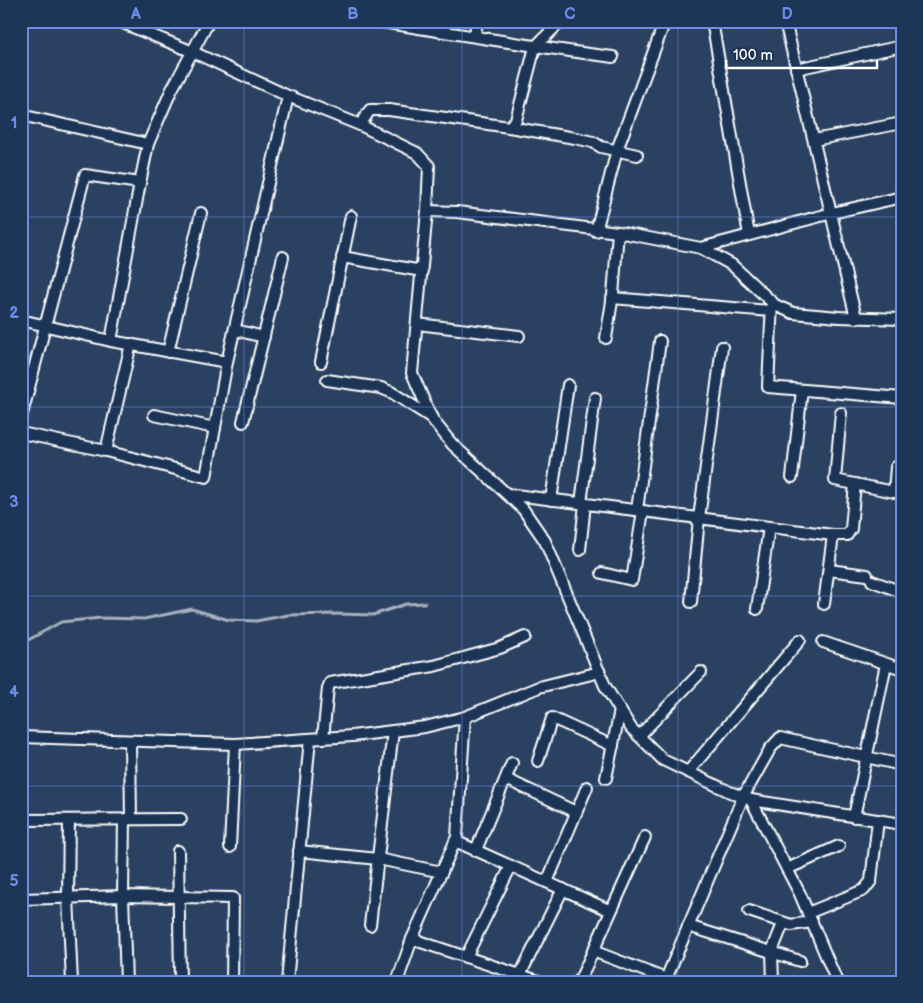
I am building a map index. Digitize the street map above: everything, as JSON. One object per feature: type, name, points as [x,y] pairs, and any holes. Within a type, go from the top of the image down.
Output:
[{"type":"street","points":[[118,21],[194,52],[288,96],[360,125],[418,153],[429,166],[427,211],[412,373],[432,419],[452,444],[523,509],[545,541],[605,686],[631,728],[663,760],[730,792],[747,798],[902,824]]},
{"type":"street","points":[[111,341],[148,144],[172,91],[209,21]]},
{"type":"street","points":[[374,21],[535,47],[613,57]]},
{"type":"street","points":[[475,36],[477,21]]},
{"type":"street","points":[[509,127],[516,120],[535,47],[561,21]]},
{"type":"street","points":[[596,230],[617,150],[665,21]]},
{"type":"street","points":[[712,21],[749,235]]},
{"type":"street","points":[[786,21],[856,318]]},
{"type":"street","points":[[796,68],[902,46]]},
{"type":"street","points":[[21,433],[106,451],[206,477],[227,362],[288,96]]},
{"type":"street","points":[[360,125],[370,110],[389,110],[576,138],[593,142],[601,148],[637,155]]},
{"type":"street","points":[[21,115],[148,144]]},
{"type":"street","points":[[814,140],[902,123]]},
{"type":"street","points":[[21,418],[85,175],[140,183]]},
{"type":"street","points":[[701,248],[902,197]]},
{"type":"street","points":[[427,211],[457,212],[618,232],[701,248],[732,265],[772,306],[768,387],[902,398]]},
{"type":"street","points":[[168,352],[201,213]]},
{"type":"street","points":[[321,362],[351,216]]},
{"type":"street","points":[[606,338],[618,232]]},
{"type":"street","points":[[243,422],[283,257]]},
{"type":"street","points":[[342,257],[422,271]]},
{"type":"street","points":[[612,298],[772,306],[793,313],[856,318],[902,319]]},
{"type":"street","points":[[21,320],[111,341],[227,362]]},
{"type":"street","points":[[417,324],[519,336]]},
{"type":"street","points":[[235,330],[264,337]]},
{"type":"street","points":[[602,573],[632,580],[660,341]]},
{"type":"street","points":[[106,451],[131,344]]},
{"type":"street","points":[[691,602],[699,518],[722,347]]},
{"type":"street","points":[[327,380],[381,388],[391,392],[432,419]]},
{"type":"street","points":[[551,500],[568,385]]},
{"type":"street","points":[[792,477],[802,390]]},
{"type":"street","points":[[580,550],[583,504],[595,398]]},
{"type":"street","points":[[841,413],[835,480],[894,492],[896,467],[902,468]]},
{"type":"street","points":[[154,415],[215,428]]},
{"type":"street","points":[[507,494],[833,535],[847,535],[851,529],[855,484]]},
{"type":"street","points":[[757,609],[769,527]]},
{"type":"street","points":[[824,604],[833,535]]},
{"type":"street","points":[[829,570],[870,578],[902,592]]},
{"type":"street","points":[[323,738],[330,683],[434,666],[500,648],[525,637]]},
{"type":"street","points":[[688,772],[800,640]]},
{"type":"street","points":[[823,642],[902,669]]},
{"type":"street","points":[[854,817],[886,664]]},
{"type":"street","points":[[21,737],[235,744],[393,731],[425,727],[465,717],[540,687],[600,672]]},
{"type":"street","points":[[639,736],[701,672]]},
{"type":"street","points":[[606,778],[620,710]]},
{"type":"street","points":[[397,982],[412,939],[455,841],[465,717]]},
{"type":"street","points":[[538,761],[552,718],[613,746]]},
{"type":"street","points":[[370,925],[393,731]]},
{"type":"street","points":[[593,951],[669,980],[688,926],[770,749],[780,738],[902,765]]},
{"type":"street","points":[[287,982],[310,739]]},
{"type":"street","points":[[126,982],[123,896],[130,740]]},
{"type":"street","points":[[230,847],[235,744]]},
{"type":"street","points":[[476,850],[512,763]]},
{"type":"street","points":[[506,778],[576,812]]},
{"type":"street","points":[[547,882],[587,786]]},
{"type":"street","points":[[747,798],[787,869],[810,917],[837,982]]},
{"type":"street","points":[[21,820],[181,819]]},
{"type":"street","points":[[69,820],[68,898],[72,982]]},
{"type":"street","points":[[750,911],[783,924],[791,925],[864,890],[871,881],[878,820]]},
{"type":"street","points":[[579,982],[645,837]]},
{"type":"street","points":[[455,841],[611,911]]},
{"type":"street","points":[[787,869],[839,846]]},
{"type":"street","points":[[178,851],[180,982]]},
{"type":"street","points":[[300,851],[378,859],[442,872]]},
{"type":"street","points":[[466,957],[511,866]]},
{"type":"street","points":[[520,975],[562,889]]},
{"type":"street","points":[[21,899],[123,896],[233,898],[232,982]]},
{"type":"street","points":[[773,982],[772,951],[783,924]]},
{"type":"street","points":[[688,926],[772,951],[800,962]]},
{"type":"street","points":[[412,939],[542,982]]},
{"type":"waterway","points":[[21,644],[61,622],[101,618],[144,619],[192,609],[229,620],[256,621],[288,615],[373,615],[406,604],[425,603]]}]
